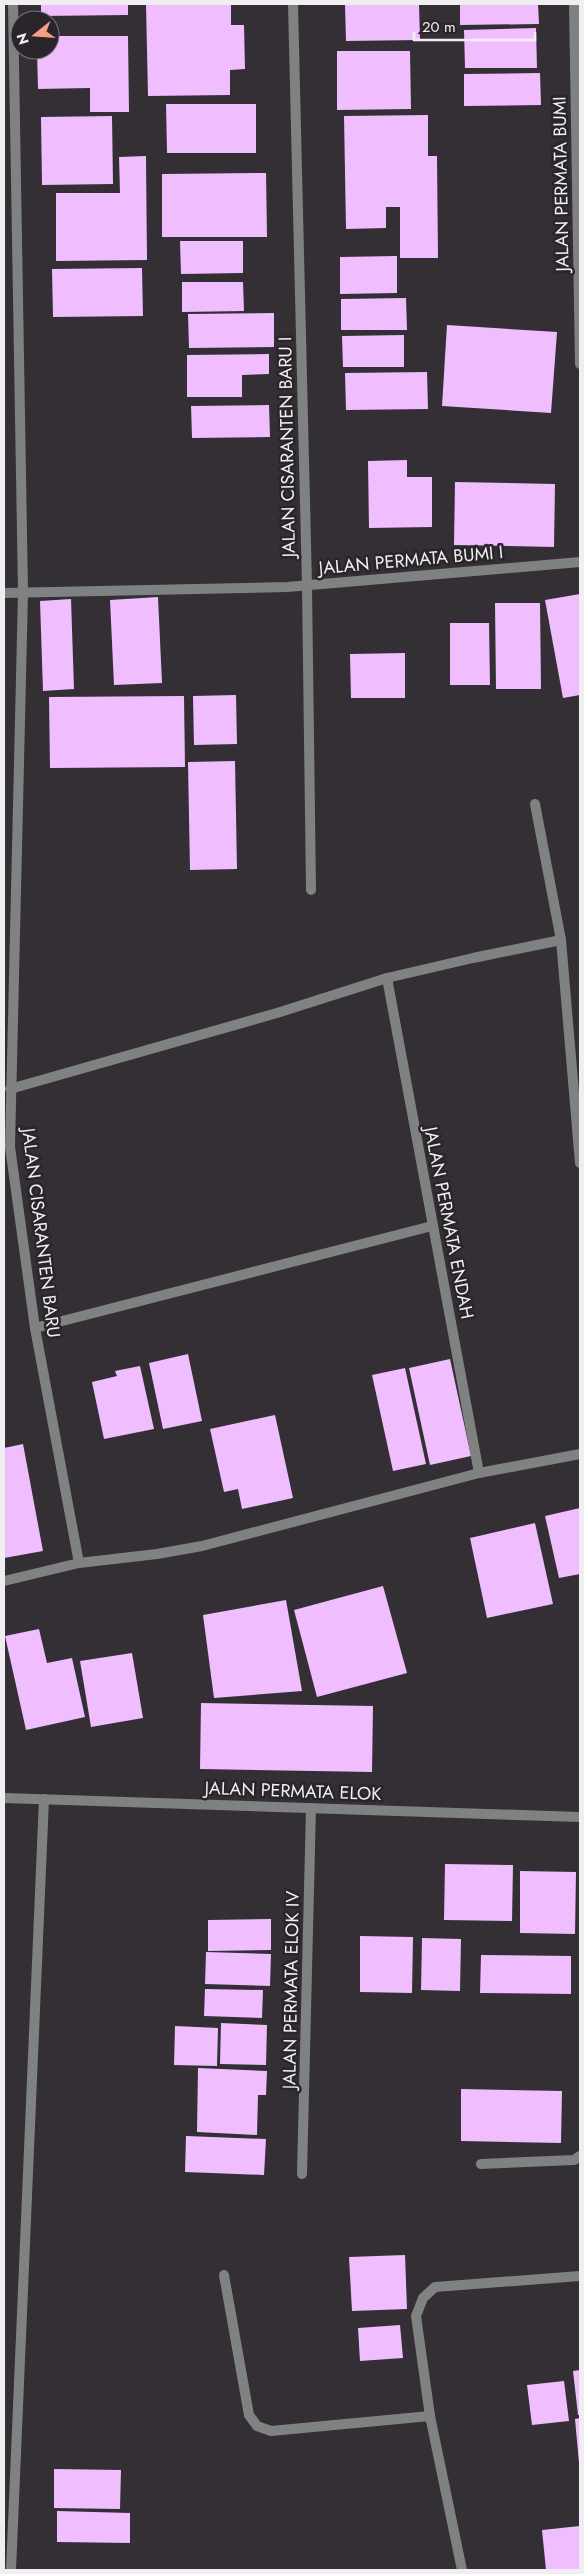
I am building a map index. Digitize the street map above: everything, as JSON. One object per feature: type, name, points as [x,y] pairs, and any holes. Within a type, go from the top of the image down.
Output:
[{"type":"street","name":"JALAN CISARANTEN BARU","points":[[13,4],[23,592],[10,1147],[35,1328],[79,1563]]},
{"type":"street","name":"JALAN CISARANTEN BARU I","points":[[293,4],[311,890]]},
{"type":"street","name":"JALAN PERMATA BUMI","points":[[574,4],[580,364]]},
{"type":"street","name":"JALAN PERMATA BUMI I","points":[[4,593],[306,585],[580,562]]},
{"type":"street","points":[[535,804],[561,940],[580,1163]]},
{"type":"street","points":[[10,1089],[240,1024],[387,978],[561,940]]},
{"type":"street","name":"JALAN PERMATA ENDAH","points":[[387,978],[479,1473]]},
{"type":"street","points":[[35,1328],[432,1226]]},
{"type":"street","points":[[4,1581],[79,1563],[202,1546],[479,1473],[580,1454]]},
{"type":"street","name":"JALAN PERMATA ELOK","points":[[4,1798],[580,1818]]},
{"type":"street","points":[[11,2570],[44,1799]]},
{"type":"street","name":"JALAN PERMATA ELOK IV","points":[[302,2174],[311,1808]]},
{"type":"street","points":[[481,2164],[574,2160],[580,2156]]},
{"type":"street","points":[[224,2275],[249,2415],[258,2426],[271,2431],[430,2416]]},
{"type":"street","points":[[462,2570],[430,2416],[416,2316],[424,2298],[435,2288],[580,2276]]},
{"type":"building","points":[[41,4],[128,4],[128,15],[60,16],[60,10],[41,10]]},
{"type":"building","points":[[146,4],[231,4],[231,25],[244,25],[245,69],[230,70],[230,95],[148,96]]},
{"type":"building","points":[[345,4],[419,4],[420,40],[346,41]]},
{"type":"building","points":[[460,4],[538,4],[539,24],[460,25]]},
{"type":"building","points":[[536,28],[537,68],[465,68],[464,30]]},
{"type":"building","points":[[60,36],[128,36],[129,112],[90,112],[90,88],[38,89],[37,60],[60,60]]},
{"type":"building","points":[[337,51],[410,51],[411,109],[337,110]]},
{"type":"building","points":[[540,73],[541,105],[464,106],[464,74]]},
{"type":"building","points":[[166,104],[256,104],[256,153],[167,153]]},
{"type":"building","points":[[428,115],[428,156],[437,156],[438,258],[400,258],[400,207],[386,207],[386,228],[346,229],[344,116]]},
{"type":"building","points":[[112,116],[113,184],[42,185],[41,117]]},
{"type":"building","points":[[146,156],[147,260],[56,261],[56,193],[120,193],[119,157]]},
{"type":"building","points":[[266,173],[267,237],[162,237],[162,174]]},
{"type":"building","points":[[180,241],[243,241],[243,273],[181,274]]},
{"type":"building","points":[[397,256],[397,293],[340,294],[340,257]]},
{"type":"building","points":[[142,268],[143,316],[53,317],[52,269]]},
{"type":"building","points":[[182,282],[243,282],[244,311],[182,312]]},
{"type":"building","points":[[406,298],[407,330],[341,330],[341,299]]},
{"type":"building","points":[[274,313],[274,347],[189,348],[188,314]]},
{"type":"building","points":[[447,325],[557,332],[551,413],[442,406]]},
{"type":"building","points":[[404,335],[404,367],[343,367],[342,336]]},
{"type":"building","points":[[269,354],[269,374],[242,375],[242,397],[187,397],[187,355]]},
{"type":"building","points":[[427,372],[428,409],[346,410],[345,373]]},
{"type":"building","points":[[269,405],[270,437],[192,438],[191,406]]},
{"type":"building","points":[[407,460],[407,477],[432,477],[432,527],[369,528],[368,461]]},
{"type":"building","points":[[455,482],[555,484],[554,547],[454,545]]},
{"type":"building","points":[[580,594],[580,695],[563,698],[545,600]]},
{"type":"building","points":[[158,597],[162,683],[114,685],[110,600]]},
{"type":"building","points":[[71,599],[74,689],[43,691],[40,601]]},
{"type":"building","points":[[495,603],[540,603],[541,689],[496,689]]},
{"type":"building","points":[[450,623],[489,623],[490,685],[450,685]]},
{"type":"building","points":[[405,653],[405,698],[351,698],[350,654]]},
{"type":"building","points":[[236,695],[237,744],[194,745],[193,696]]},
{"type":"building","points":[[184,696],[185,767],[50,768],[49,697]]},
{"type":"building","points":[[235,761],[237,869],[190,870],[188,762]]},
{"type":"building","points":[[188,1354],[202,1421],[163,1429],[149,1363]]},
{"type":"building","points":[[450,1359],[471,1456],[430,1465],[409,1368]]},
{"type":"building","points":[[140,1366],[154,1429],[104,1439],[92,1382],[117,1376],[115,1371]]},
{"type":"building","points":[[405,1368],[426,1464],[393,1471],[372,1375]]},
{"type":"building","points":[[275,1415],[293,1498],[242,1509],[238,1489],[224,1492],[210,1429]]},
{"type":"building","points":[[23,1444],[43,1551],[4,1558],[4,1448]]},
{"type":"building","points":[[580,1508],[580,1574],[559,1578],[545,1516]]},
{"type":"building","points":[[535,1523],[553,1604],[487,1618],[470,1538]]},
{"type":"building","points":[[383,1586],[407,1673],[317,1697],[294,1610]]},
{"type":"building","points":[[286,1600],[302,1691],[214,1698],[203,1615]]},
{"type":"building","points":[[39,1629],[47,1663],[72,1658],[85,1717],[26,1730],[5,1636]]},
{"type":"building","points":[[132,1653],[143,1718],[91,1727],[80,1661]]},
{"type":"building","points":[[201,1703],[373,1706],[372,1772],[200,1769]]},
{"type":"building","points":[[445,1864],[513,1865],[512,1921],[444,1920]]},
{"type":"building","points":[[520,1871],[576,1872],[575,1934],[520,1933]]},
{"type":"building","points":[[271,1919],[271,1950],[208,1951],[208,1920]]},
{"type":"building","points":[[360,1936],[413,1937],[412,1993],[360,1992]]},
{"type":"building","points":[[422,1938],[461,1939],[460,1991],[421,1990]]},
{"type":"building","points":[[206,1952],[271,1954],[270,1986],[205,1984]]},
{"type":"building","points":[[481,1955],[571,1956],[571,1994],[480,1993]]},
{"type":"building","points":[[205,1989],[263,1990],[262,2018],[204,2016]]},
{"type":"building","points":[[221,2023],[267,2025],[266,2065],[220,2064]]},
{"type":"building","points":[[175,2026],[218,2028],[217,2066],[174,2065]]},
{"type":"building","points":[[198,2068],[267,2071],[266,2095],[258,2095],[257,2135],[197,2132]]},
{"type":"building","points":[[461,2089],[562,2091],[561,2143],[461,2141]]},
{"type":"building","points":[[186,2136],[266,2139],[264,2175],[185,2172]]},
{"type":"building","points":[[405,2255],[407,2309],[352,2311],[349,2257]]},
{"type":"building","points":[[400,2325],[403,2358],[360,2361],[358,2328]]},
{"type":"building","points":[[580,2370],[580,2415],[578,2415],[573,2371]]},
{"type":"building","points":[[564,2381],[569,2421],[532,2425],[527,2385]]},
{"type":"building","points":[[580,2418],[580,2463],[579,2463],[575,2419]]},
{"type":"building","points":[[54,2469],[121,2470],[120,2509],[54,2508]]},
{"type":"building","points":[[57,2511],[130,2513],[130,2543],[57,2542]]},
{"type":"building","points":[[580,2526],[580,2570],[546,2570],[542,2530]]}]
